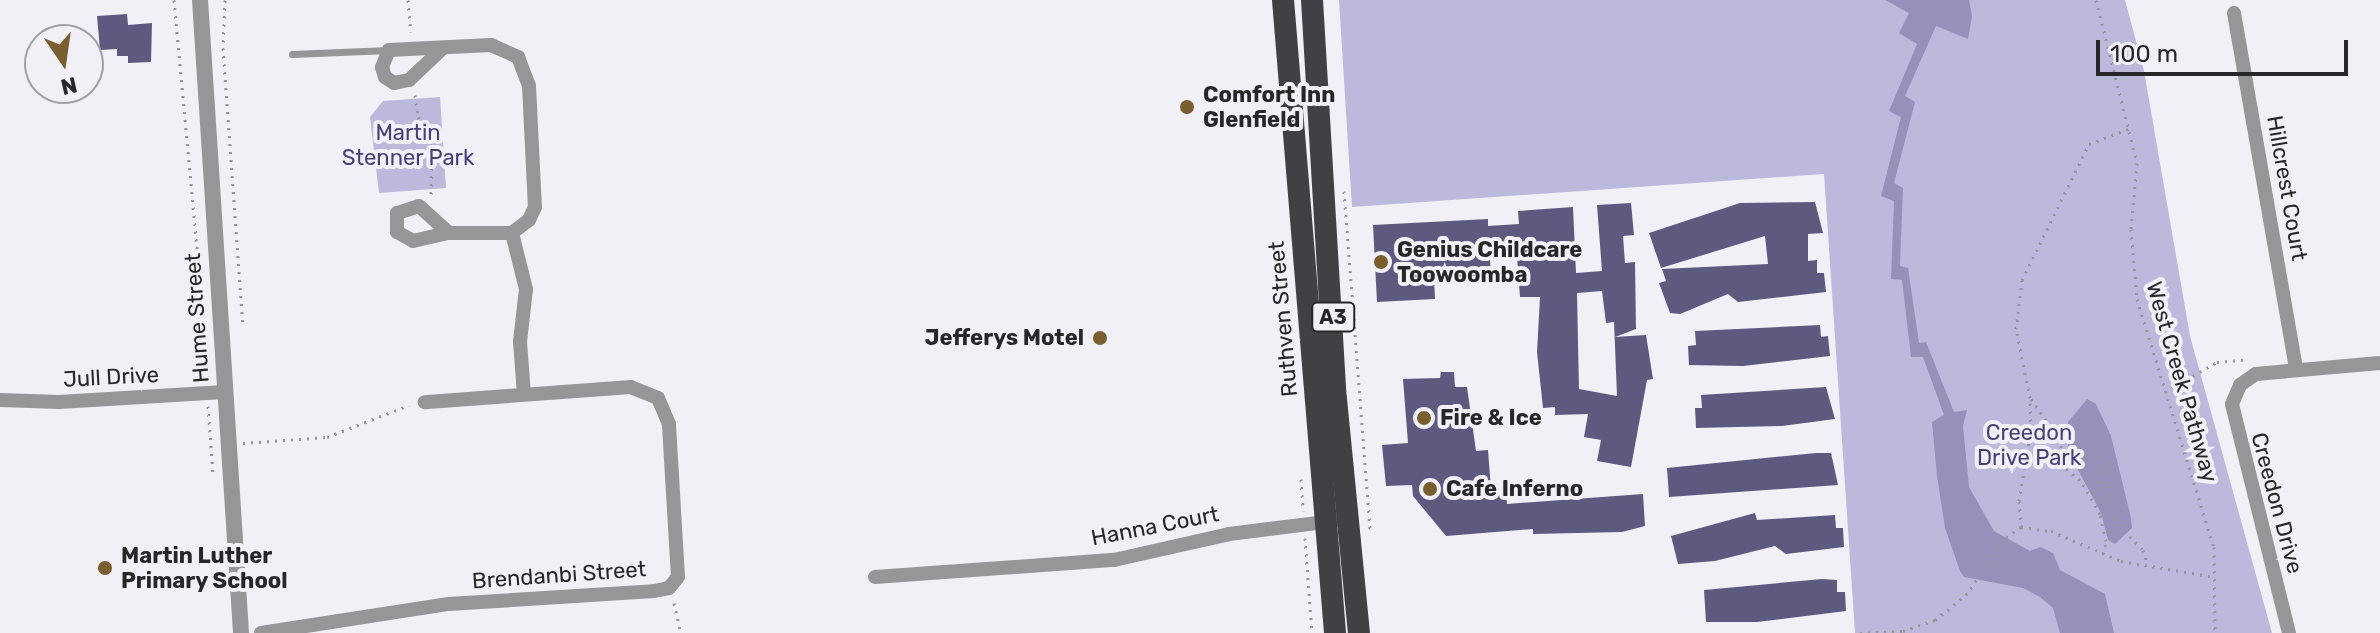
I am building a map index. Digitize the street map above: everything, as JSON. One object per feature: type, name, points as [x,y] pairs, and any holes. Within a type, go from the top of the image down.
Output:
[{"type":"highway","name":"Ruthven Street","points":[[1283,0],[1337,521],[1359,633]]},
{"type":"highway","name":"Ruthven Street","points":[[1312,0],[1337,521],[1335,633]]},
{"type":"street","name":"Hume Street","points":[[200,0],[216,392],[227,444],[241,633]]},
{"type":"street","name":"Hillcrest Court","points":[[2234,13],[2296,370]]},
{"type":"street","points":[[442,49],[409,80],[394,83],[385,77],[382,67],[389,50],[491,45],[506,49],[518,57],[525,73],[535,207],[529,220],[512,233],[449,233],[403,240],[397,232],[397,213],[419,206],[449,233]]},
{"type":"street","points":[[512,233],[526,289],[520,342],[524,394]]},
{"type":"street","points":[[2296,370],[2380,363]]},
{"type":"street","name":"Creedon Drive","points":[[2289,633],[2233,425],[2232,404],[2240,385],[2256,374],[2296,370]]},
{"type":"street","name":"Brendanbi Street","points":[[261,633],[449,604],[669,588],[678,577],[669,424],[658,398],[631,387],[425,402]]},
{"type":"street","name":"Jull Drive","points":[[0,400],[59,402],[216,392]]},
{"type":"street","name":"Hanna Court","points":[[875,577],[1114,560],[1229,534],[1337,521]]},
{"type":"lane","points":[[292,54],[389,50]]},
{"type":"path","points":[[174,0],[203,319]]},
{"type":"path","points":[[225,0],[223,48],[243,327]]},
{"type":"path","points":[[408,0],[411,42]]},
{"type":"path","name":"West Creek Pathway","points":[[2096,0],[2131,128],[2137,163],[2131,229],[2137,299],[2214,547],[2215,633]]},
{"type":"path","points":[[409,80],[432,144],[435,171],[426,212]]},
{"type":"path","points":[[2021,527],[2019,501],[2030,398],[2016,329],[2022,280],[2089,144],[2131,128]]},
{"type":"path","points":[[1348,210],[1370,538]]},
{"type":"path","points":[[2165,392],[2217,362],[2263,358]]},
{"type":"path","points":[[213,479],[216,392]]},
{"type":"path","points":[[2030,398],[2059,438],[2066,460],[2100,514],[2106,541],[2103,555]]},
{"type":"path","points":[[227,444],[327,437],[425,402]]},
{"type":"path","points":[[2066,460],[2096,457],[2103,466],[2099,481],[2110,493],[2113,519],[2131,537],[2147,563]]},
{"type":"path","points":[[1304,524],[1312,633]]},
{"type":"path","points":[[1860,633],[1903,631],[1935,620],[1966,595],[2013,529],[2021,527],[2051,531],[2103,555],[2196,577],[2215,577]]},
{"type":"path","points":[[669,588],[681,633]]},
{"type":"green space","name":"Creedon Drive Park","points":[[1339,0],[2125,0],[2144,71],[2190,336],[2272,633],[1855,633],[1824,174],[1352,207]]},
{"type":"green space","name":"Martin Stenner Park","points":[[440,97],[446,188],[379,193],[370,117],[383,101]]},
{"type":"shaded area","points":[[1885,0],[1969,0],[1972,16],[1968,39],[1936,26],[1905,96],[1915,102],[1894,183],[1903,188],[1900,266],[1908,268],[1919,343],[1926,342],[1954,412],[1967,410],[1963,426],[1969,487],[1994,531],[2030,551],[2041,547],[2053,553],[2060,570],[2105,594],[2114,633],[2060,633],[2053,608],[2040,597],[2023,588],[1964,577],[1960,571],[1945,528],[1937,476],[1932,422],[1944,415],[1923,357],[1911,357],[1902,280],[1891,279],[1894,201],[1881,196],[1901,117],[1889,111],[1917,44],[1899,33],[1909,13]]},
{"type":"shaded area","points":[[2087,399],[2096,404],[2111,436],[2131,518],[2132,528],[2115,544],[2108,540],[2101,513],[2068,451],[2068,422]]},
{"type":"building","points":[[127,14],[128,25],[152,23],[151,62],[128,63],[128,56],[117,56],[117,49],[104,50],[104,24],[98,24],[97,16]]},
{"type":"building","points":[[1815,202],[1823,233],[1808,234],[1808,261],[1817,260],[1817,273],[1824,273],[1826,292],[1738,302],[1728,294],[1680,314],[1670,313],[1659,283],[1666,281],[1662,269],[1768,264],[1765,236],[1661,268],[1649,233],[1740,203]]},
{"type":"building","points":[[1631,203],[1634,235],[1623,236],[1625,263],[1635,262],[1636,329],[1615,337],[1646,335],[1653,379],[1647,380],[1631,467],[1597,461],[1601,440],[1584,437],[1588,414],[1555,415],[1555,407],[1543,408],[1537,352],[1540,297],[1520,297],[1516,243],[1489,245],[1491,275],[1434,278],[1435,299],[1377,302],[1373,225],[1488,219],[1488,226],[1519,224],[1518,211],[1573,207],[1576,273],[1602,271],[1597,205]],"holes":[[[1602,291],[1606,323],[1614,322],[1617,396],[1579,389],[1577,293]]]},
{"type":"building","points":[[1820,325],[1821,337],[1828,336],[1830,356],[1743,366],[1689,365],[1688,346],[1696,345],[1695,331]]},
{"type":"building","points":[[1441,372],[1454,372],[1455,387],[1467,387],[1476,451],[1488,450],[1491,489],[1506,488],[1507,504],[1643,494],[1645,526],[1622,532],[1533,534],[1533,529],[1446,536],[1413,496],[1412,485],[1386,486],[1382,445],[1408,443],[1403,379],[1440,378]]},
{"type":"building","points":[[1826,387],[1835,419],[1782,426],[1696,428],[1695,408],[1702,408],[1701,395]]},
{"type":"building","points":[[1831,453],[1838,485],[1669,497],[1667,468]]},
{"type":"building","points":[[1755,513],[1757,520],[1835,515],[1836,528],[1843,528],[1844,547],[1786,554],[1775,546],[1715,561],[1678,564],[1671,536]]},
{"type":"building","points":[[1837,580],[1837,592],[1845,592],[1846,611],[1757,622],[1706,622],[1704,590]]},
{"type":"place","name":"Comfort Inn Glenfield","points":[[1187,107]]},
{"type":"place","name":"Genius Childcare Toowoomba","points":[[1381,262]]},
{"type":"place","name":"Jefferys Motel","points":[[1100,338]]},
{"type":"place","name":"Fire & Ice","points":[[1424,418]]},
{"type":"place","name":"Cafe Inferno","points":[[1430,489]]},
{"type":"place","name":"Martin Luther Primary School","points":[[105,568]]}]
